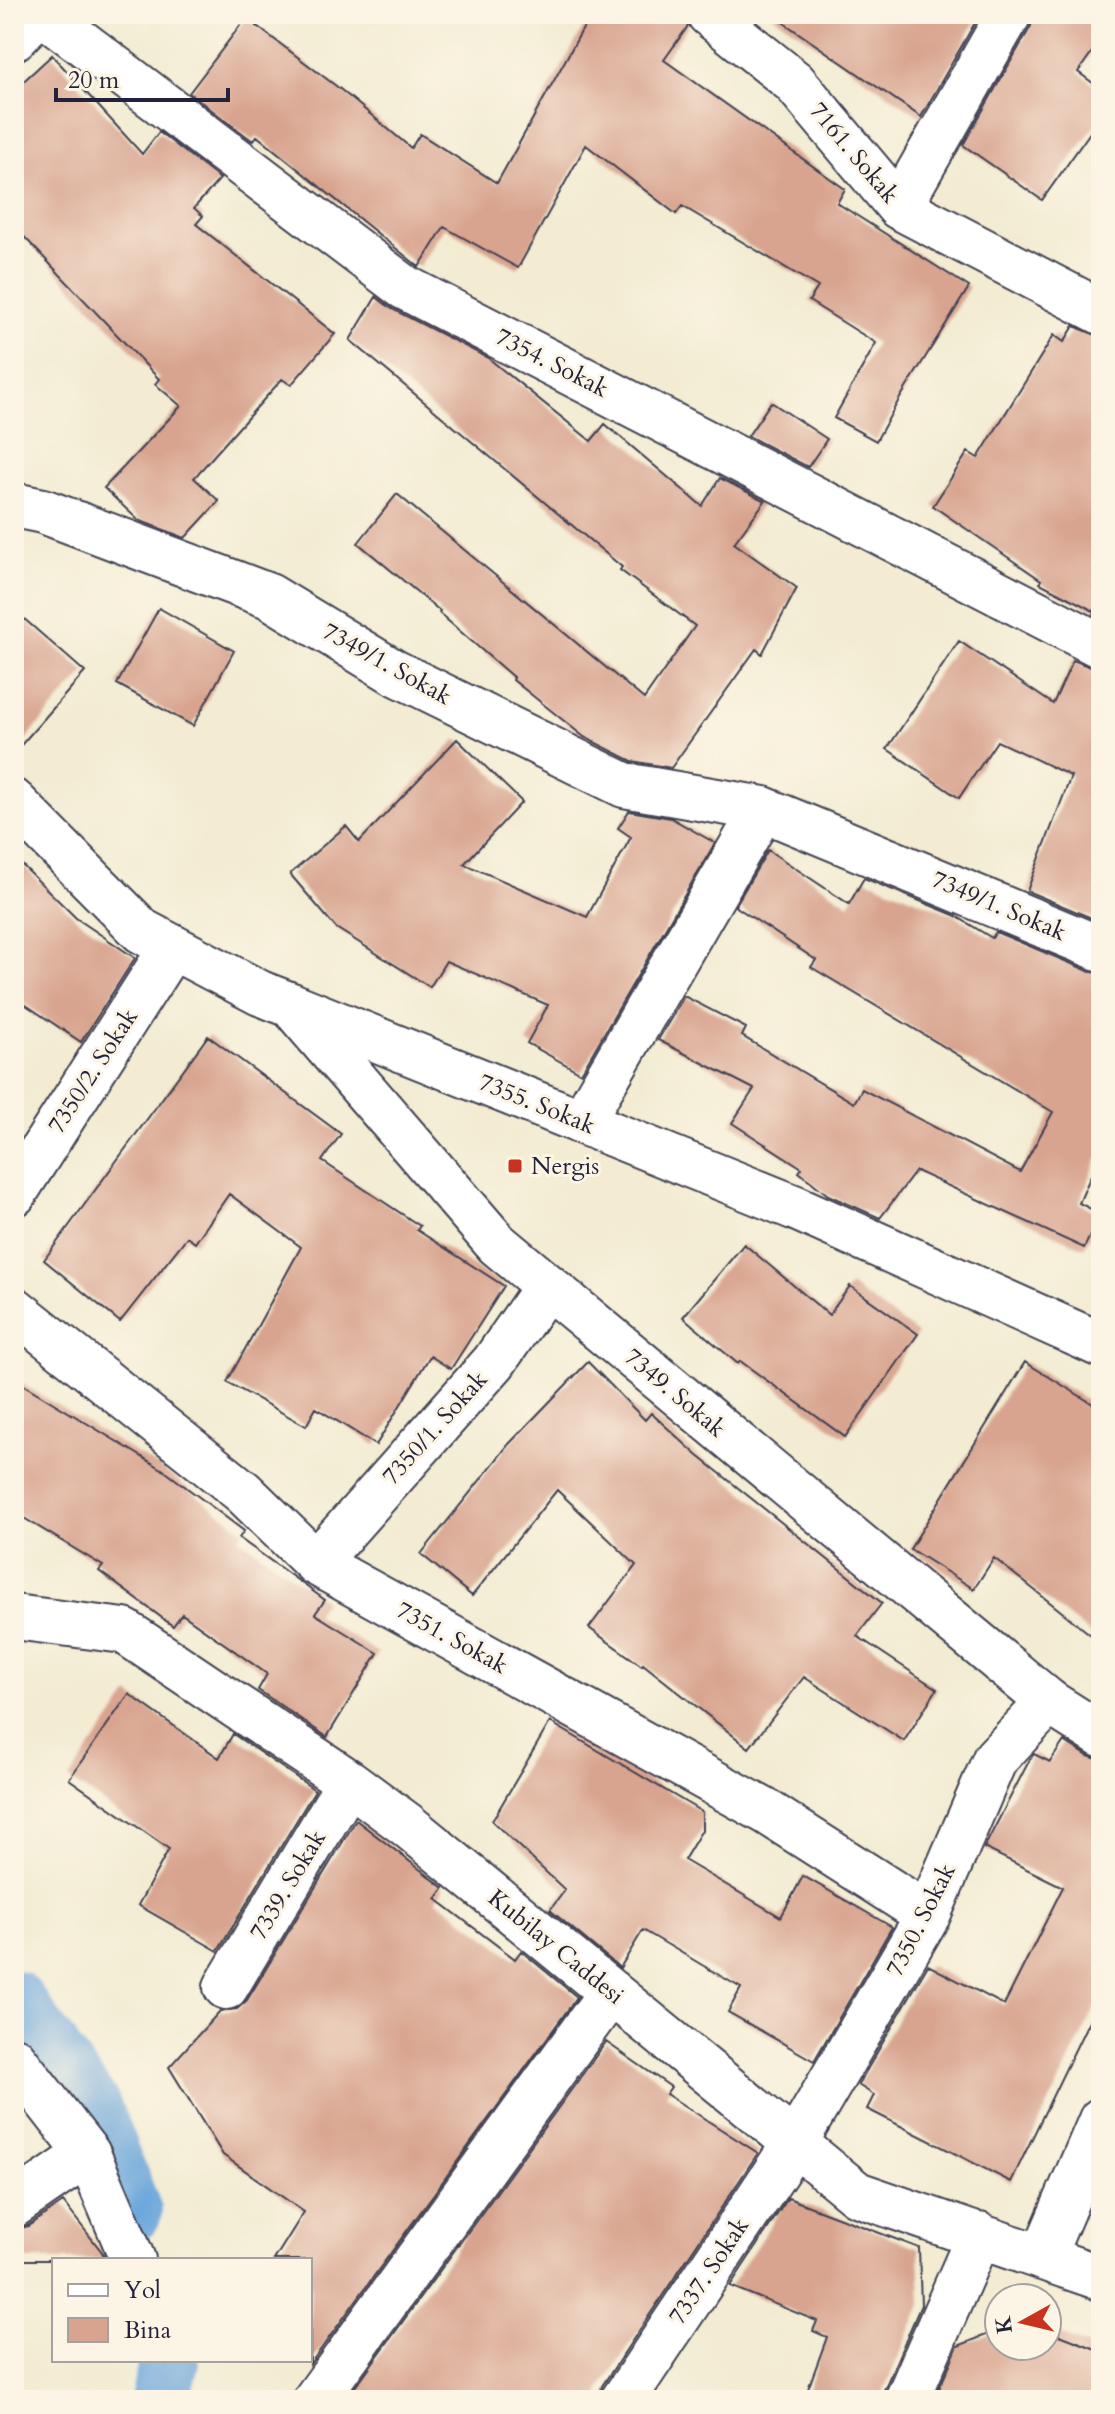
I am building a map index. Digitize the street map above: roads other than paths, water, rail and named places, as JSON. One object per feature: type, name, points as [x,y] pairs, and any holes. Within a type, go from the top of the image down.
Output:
[{"type":"street","points":[[14,38],[38,14]]},
{"type":"street","name":"7354. Sokak","points":[[44,14],[404,287],[1101,646]]},
{"type":"street","name":"7161. Sokak","points":[[709,14],[794,82],[899,207],[1101,312]]},
{"type":"street","points":[[899,207],[1009,14]]},
{"type":"street","name":"7349/1. Sokak","points":[[14,505],[43,511],[269,596],[394,672],[624,785],[763,809],[1101,949]]},
{"type":"street","name":"7355. Sokak","points":[[14,802],[142,931],[260,993],[796,1208],[1101,1345]]},
{"type":"street","points":[[582,1121],[763,809]]},
{"type":"street","name":"7350/2. Sokak","points":[[14,1194],[172,947]]},
{"type":"street","name":"7349. Sokak","points":[[291,1005],[497,1244],[1049,1702],[1101,1735]]},
{"type":"street","name":"7350/1. Sokak","points":[[316,1563],[494,1362],[546,1287]]},
{"type":"street","name":"7351. Sokak","points":[[14,1309],[243,1492],[316,1563],[767,1812],[928,1915]]},
{"type":"street","name":"Kubilay Caddesi","points":[[14,1617],[124,1631],[349,1782],[407,1825],[857,2194],[1101,2278]]},
{"type":"street","name":"7350. Sokak","points":[[795,2143],[928,1915],[995,1759],[1049,1702]]},
{"type":"street","name":"7339. Sokak","points":[[226,1987],[349,1782]]},
{"type":"street","points":[[315,2400],[611,1992]]},
{"type":"street","points":[[14,2059],[88,2154],[132,2258]]},
{"type":"street","points":[[1042,2258],[1101,2120]]},
{"type":"street","name":"7337. Sokak","points":[[623,2400],[795,2143]]},
{"type":"street","points":[[14,2205],[88,2154]]},
{"type":"street","points":[[907,2400],[979,2235]]},
{"type":"waterway","points":[[14,2000],[91,2107],[132,2212]]},
{"type":"waterway","points":[[160,2400],[169,2362]]},
{"type":"place","name":"Nergis","points":[[515,1166]]}]
